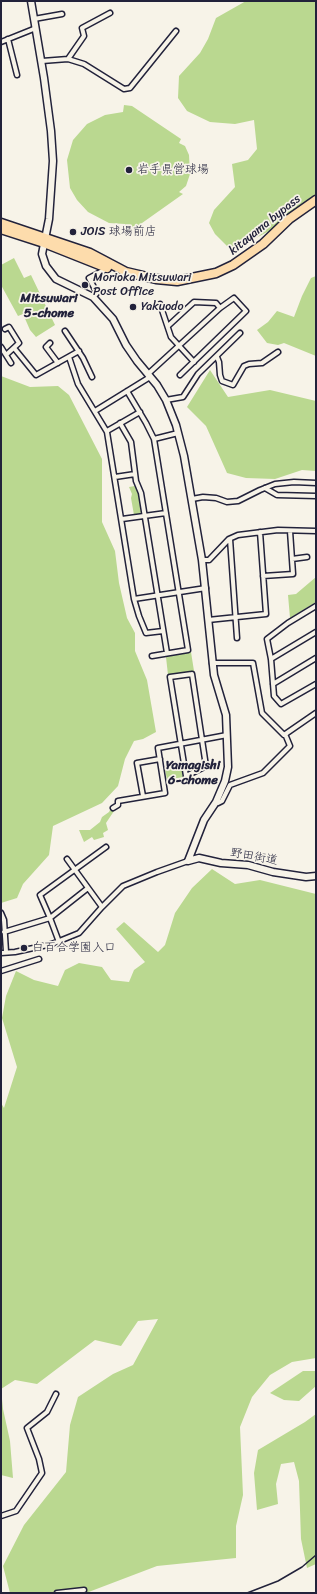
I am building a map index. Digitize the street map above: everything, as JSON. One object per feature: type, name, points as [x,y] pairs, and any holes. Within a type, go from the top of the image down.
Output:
[{"type":"highway","name":"kitayama bypass","points":[[1,229],[90,253],[126,272],[156,279],[178,281],[216,273],[234,265],[263,244],[290,219],[316,200]]},
{"type":"highway","name":"kitayama bypass","points":[[1,223],[45,240],[131,278],[154,284],[189,284],[224,274],[243,264],[255,256],[302,214],[316,204]]},
{"type":"street","points":[[1,914],[4,932],[3,953],[59,942],[79,933],[123,886],[188,861],[204,820],[216,802],[225,781],[228,767],[226,715],[214,675],[202,560],[184,456],[178,433],[166,400],[157,385],[125,343],[113,319],[93,297],[56,279],[46,266],[42,254],[49,219],[53,161],[51,131],[42,61],[31,1]]},
{"type":"street","points":[[68,59],[84,36],[82,28],[110,13]]},
{"type":"street","points":[[34,19],[62,14]]},
{"type":"street","points":[[1,42],[36,28]]},
{"type":"street","points":[[42,61],[68,59],[84,64],[124,89],[130,88],[176,31]]},
{"type":"street","points":[[8,39],[17,75]]},
{"type":"street","points":[[93,297],[97,292],[89,278],[108,268]]},
{"type":"street","points":[[94,411],[128,391],[149,376],[220,308],[234,298],[246,312],[180,375]]},
{"type":"street","points":[[168,326],[194,302],[216,303],[220,308]]},
{"type":"street","points":[[160,304],[171,337],[194,362]]},
{"type":"street","points":[[5,329],[8,327],[19,342],[6,354]]},
{"type":"street","points":[[65,331],[79,352],[92,377]]},
{"type":"street","points":[[166,400],[183,397],[198,374],[240,333]]},
{"type":"street","points":[[50,343],[46,348],[58,363]]},
{"type":"street","points":[[1,347],[11,363]]},
{"type":"street","points":[[14,348],[36,375],[79,352]]},
{"type":"street","points":[[217,356],[222,381],[233,384],[244,366],[262,362],[278,352]]},
{"type":"street","points":[[68,357],[78,384],[107,431],[134,599],[139,616],[146,633],[163,631]]},
{"type":"street","points":[[128,391],[154,439],[188,650],[152,656]]},
{"type":"street","points":[[107,431],[140,412]]},
{"type":"street","points":[[120,423],[131,442],[136,481],[141,493],[167,653]]},
{"type":"street","points":[[154,439],[178,433]]},
{"type":"street","points":[[115,477],[135,474]]},
{"type":"street","points":[[192,499],[203,497],[216,498],[227,502],[238,501],[265,488],[286,482],[316,482]]},
{"type":"street","points":[[265,488],[277,495],[316,496]]},
{"type":"street","points":[[122,520],[166,513]]},
{"type":"street","points":[[263,576],[293,574],[290,531]]},
{"type":"street","points":[[202,560],[208,560],[219,547],[238,535],[260,532],[316,531]]},
{"type":"street","points":[[208,620],[266,614],[260,532]]},
{"type":"street","points":[[230,539],[237,638]]},
{"type":"street","points":[[292,559],[307,558]]},
{"type":"street","points":[[134,599],[206,588]]},
{"type":"street","points":[[316,607],[288,623],[267,639],[271,659],[274,696],[281,704],[316,684]]},
{"type":"street","points":[[271,659],[316,632]]},
{"type":"street","points":[[273,684],[316,658]]},
{"type":"street","points":[[212,663],[253,663],[262,713],[285,734],[290,746],[263,773],[230,785],[222,801],[218,803],[216,802]]},
{"type":"street","points":[[192,674],[206,766],[186,776],[181,744],[170,677],[192,674]]},
{"type":"street","points":[[285,734],[316,713]]},
{"type":"street","points":[[113,808],[118,805],[118,801],[165,792],[158,748],[227,735]]},
{"type":"street","points":[[143,796],[137,763],[160,759]]},
{"type":"street","points":[[59,942],[40,895],[106,847]]},
{"type":"street","name":"野田街道","points":[[188,861],[199,858],[221,863],[248,865],[273,872],[306,877],[316,876]]},
{"type":"street","points":[[67,859],[102,907]]},
{"type":"street","points":[[4,932],[50,918],[88,888]]},
{"type":"street","points":[[1,971],[39,959]]},
{"type":"street","points":[[1,1516],[16,1511],[42,1473],[39,1459],[27,1428],[47,1412],[56,1394]]},
{"type":"street","points":[[57,1593],[84,1590]]},
{"type":"green space","points":[[246,1],[316,1],[316,197],[269,231],[232,251],[215,234],[209,223],[214,210],[235,187],[232,164],[248,160],[257,149],[254,120],[235,124],[210,122],[187,111],[178,98],[179,76],[200,53],[208,39],[216,18]]},
{"type":"green space","name":"岩手県営球場","points":[[124,105],[132,106],[181,139],[179,143],[185,146],[189,155],[190,174],[186,186],[179,192],[183,194],[135,228],[127,229],[125,224],[109,223],[88,212],[77,200],[70,188],[67,160],[73,140],[87,124],[105,115],[123,112]]},
{"type":"green space","points":[[14,258],[24,278],[31,275],[55,325],[36,337],[30,330],[23,314],[18,316],[1,285],[1,265]]},
{"type":"green space","points":[[316,276],[316,356],[284,343],[278,345],[267,343],[257,330],[268,322],[277,311],[294,317],[311,278]]},
{"type":"green space","points":[[210,370],[228,397],[270,390],[316,401],[316,471],[302,470],[275,479],[246,478],[227,473],[206,426],[187,407]]},
{"type":"green space","points":[[1,376],[30,387],[58,386],[69,395],[102,459],[102,522],[115,551],[119,583],[127,618],[135,633],[135,651],[147,680],[156,732],[143,739],[134,741],[125,759],[118,786],[102,803],[53,826],[49,855],[23,884],[17,898],[1,903]]},
{"type":"green space","points":[[135,486],[138,492],[141,512],[140,514],[134,515],[131,498],[132,494],[129,487]]},
{"type":"green space","points":[[316,577],[316,602],[290,618],[288,595],[296,594]]},
{"type":"green space","points":[[191,652],[194,671],[168,675],[166,657]]},
{"type":"green space","points":[[181,766],[183,777],[167,780],[165,769]]},
{"type":"green space","points":[[111,808],[114,811],[106,823],[108,830],[103,833],[104,837],[94,840],[92,837],[84,842],[79,830],[90,830],[100,822],[102,817],[109,812]]},
{"type":"green space","points":[[212,869],[235,884],[260,880],[316,894],[316,1358],[292,1362],[270,1375],[252,1397],[240,1427],[243,1495],[236,1526],[236,1558],[157,1566],[86,1593],[10,1593],[3,1566],[24,1525],[66,1472],[70,1425],[78,1397],[113,1374],[133,1365],[158,1319],[138,1321],[121,1346],[95,1340],[37,1384],[15,1380],[1,1389],[1,1103],[4,1108],[17,1067],[2,1018],[6,996],[16,971],[34,980],[58,986],[65,970],[79,963],[102,967],[111,980],[129,982],[134,970],[145,962],[116,929],[124,922],[158,952],[165,945],[175,913],[192,888]]},
{"type":"green space","points":[[303,1371],[316,1371],[316,1386],[299,1401],[284,1400],[270,1393]]},
{"type":"green space","points":[[1,1389],[3,1409],[10,1441],[13,1478],[1,1475]]},
{"type":"green space","points":[[316,1414],[316,1564],[307,1568],[301,1539],[299,1481],[294,1462],[281,1464],[276,1484],[278,1504],[257,1510],[254,1473],[258,1450]]},
{"type":"railway","points":[[247,1593],[278,1581],[302,1567],[316,1555]]},
{"type":"place","name":"岩手県営球場","points":[[129,170]]},
{"type":"place","name":"JOIS 球場前店","points":[[73,232]]},
{"type":"place","name":"Morioka Mitsuwari Post Office","points":[[85,285]]},
{"type":"place","name":"Yakuodo","points":[[133,307]]},
{"type":"place","name":"白百合学園入口","points":[[24,948]]},
{"type":"district","name":"Mitsuwari 5-chome","points":[[49,306]]},
{"type":"district","name":"Yamagishi 6-chome","points":[[193,774]]}]
